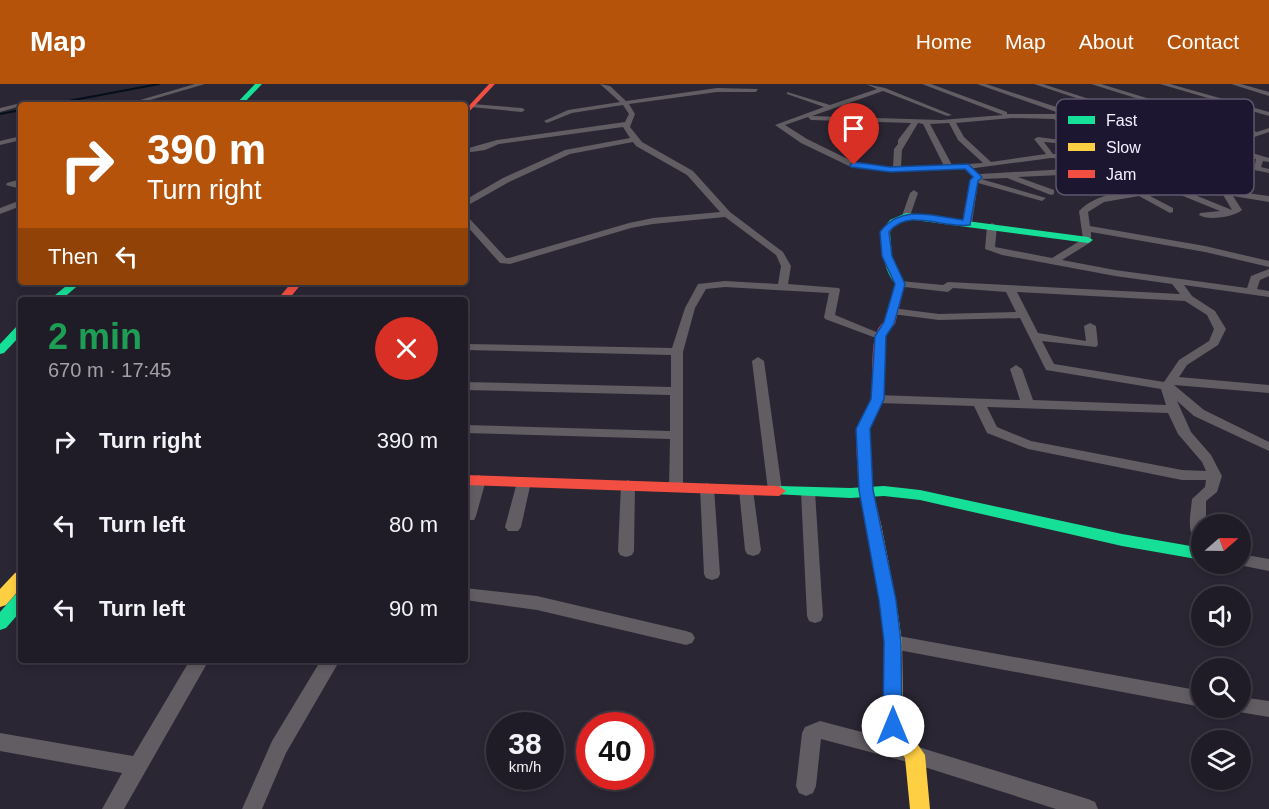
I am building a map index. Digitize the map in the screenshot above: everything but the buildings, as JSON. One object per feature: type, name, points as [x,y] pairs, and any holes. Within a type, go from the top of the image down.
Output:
[{"type":"street","points":[[137,102],[202,84]]},
{"type":"street","points":[[241,102],[259,84]]},
{"type":"street","points":[[468,106],[483,84]]},
{"type":"street","points":[[468,107],[492,84]]},
{"type":"street","points":[[603,84],[618,93],[632,114],[626,124]]},
{"type":"street","points":[[869,84],[950,119],[961,138],[988,164]]},
{"type":"street","points":[[925,84],[1012,116]]},
{"type":"street","points":[[980,84],[1056,109]]},
{"type":"street","points":[[1037,84],[1082,99]]},
{"type":"street","points":[[1094,84],[1143,99]]},
{"type":"street","points":[[1163,84],[1216,99]]},
{"type":"street","points":[[1234,84],[1267,92]]},
{"type":"street","points":[[547,121],[570,111],[744,87],[756,87],[759,99]]},
{"type":"street","points":[[882,89],[832,108],[779,124],[804,141],[854,165],[897,170],[968,167],[1056,156]]},
{"type":"street","points":[[789,93],[832,108]]},
{"type":"street","points":[[0,110],[18,106]]},
{"type":"street","points":[[468,108],[522,110]]},
{"type":"street","points":[[1254,110],[1269,114]]},
{"type":"street","points":[[800,117],[916,122],[1012,116],[1056,117]]},
{"type":"street","points":[[1028,116],[1034,124]]},
{"type":"street","points":[[897,170],[898,148],[916,122]]},
{"type":"street","points":[[926,122],[949,168]]},
{"type":"street","points":[[626,124],[635,139],[662,159],[690,173],[727,214],[780,254],[786,266],[783,287]]},
{"type":"street","points":[[468,150],[497,142],[626,124]]},
{"type":"street","points":[[1254,135],[1269,130]]},
{"type":"street","points":[[1254,133],[1269,137]]},
{"type":"street","points":[[0,143],[18,139]]},
{"type":"street","points":[[468,202],[507,180],[568,153],[635,139]]},
{"type":"street","points":[[1051,156],[1038,140],[1056,141]]},
{"type":"street","points":[[1254,156],[1269,160]]},
{"type":"street","points":[[1260,158],[1257,168],[1269,171]]},
{"type":"street","points":[[968,167],[976,179],[1042,198]]},
{"type":"street","points":[[976,179],[1006,175],[1056,174]]},
{"type":"street","points":[[1006,175],[1052,192]]},
{"type":"street","points":[[967,223],[976,179]]},
{"type":"street","points":[[18,182],[10,185],[18,186]]},
{"type":"street","points":[[906,216],[914,193]]},
{"type":"street","points":[[1087,234],[1083,212],[1090,203],[1140,195],[1170,210]]},
{"type":"street","points":[[1188,195],[1233,213]]},
{"type":"street","points":[[1203,215],[1233,213],[1238,210],[1227,195]]},
{"type":"street","points":[[1240,195],[1269,199]]},
{"type":"street","points":[[0,211],[18,204]]},
{"type":"street","points":[[468,222],[503,261],[510,261],[629,226],[653,221],[727,214]]},
{"type":"street","points":[[920,809],[915,754],[893,726],[893,642],[888,600],[866,490],[863,429],[877,399],[880,336],[884,327],[889,324],[900,284],[887,256],[885,232],[892,222],[906,216],[1087,234],[1205,249],[1269,264]]},
{"type":"street","points":[[992,226],[990,249],[1176,282],[1269,294]]},
{"type":"street","points":[[1054,261],[1087,234]]},
{"type":"street","points":[[1251,291],[1255,278],[1269,272]]},
{"type":"street","points":[[1176,282],[1188,298],[1210,313],[1220,329],[1214,343],[1184,363],[1169,383],[1172,409],[1186,435],[1210,461],[1215,476],[1212,489],[1199,499],[1199,514]]},
{"type":"street","points":[[676,487],[677,352],[690,308],[702,286],[725,284],[835,290],[829,317],[880,336]]},
{"type":"street","points":[[900,284],[948,289],[948,285],[1188,298]]},
{"type":"street","points":[[58,297],[73,285]]},
{"type":"street","points":[[285,297],[295,285]]},
{"type":"street","points":[[299,297],[309,285]]},
{"type":"street","points":[[1010,289],[1050,367],[1169,383],[1269,389]]},
{"type":"street","points":[[892,311],[939,317],[1024,315]]},
{"type":"street","points":[[1034,336],[1092,345],[1090,326]]},
{"type":"street","points":[[0,351],[18,331]]},
{"type":"street","points":[[468,347],[677,352]]},
{"type":"street","points":[[758,361],[775,490]]},
{"type":"street","points":[[1017,369],[1028,404]]},
{"type":"street","points":[[1169,383],[1200,413],[1269,447]]},
{"type":"street","points":[[468,386],[675,391]]},
{"type":"street","points":[[877,399],[1172,409]]},
{"type":"street","points":[[978,402],[992,430],[1028,445],[1182,475],[1215,476]]},
{"type":"street","points":[[468,429],[677,435]]},
{"type":"street","points":[[469,516],[472,480],[808,492],[850,493],[866,490],[928,497],[1127,541],[1191,552]]},
{"type":"street","points":[[513,526],[524,482]]},
{"type":"street","points":[[626,551],[628,485]]},
{"type":"street","points":[[707,488],[711,574]]},
{"type":"street","points":[[747,489],[753,550]]},
{"type":"street","points":[[808,492],[815,616]]},
{"type":"street","points":[[1251,562],[1269,564]]},
{"type":"street","points":[[0,600],[18,580]]},
{"type":"street","points":[[468,594],[537,603],[686,638]]},
{"type":"street","points":[[0,623],[18,604]]},
{"type":"street","points":[[893,642],[1191,697]]},
{"type":"street","points":[[112,809],[198,663]]},
{"type":"street","points":[[252,809],[279,747],[329,663]]},
{"type":"street","points":[[1251,707],[1269,709]]},
{"type":"street","points":[[806,786],[812,733],[815,730],[915,754],[1088,809]]},
{"type":"street","points":[[0,742],[138,766]]},
{"type":"waterway","points":[[63,102],[159,84]]},
{"type":"waterway","points":[[0,114],[18,111]]},
{"type":"traffic: fast","points":[[241,102],[259,84]]},
{"type":"traffic: fast","points":[[900,284],[887,256],[885,232],[893,222],[906,216],[1088,240]]},
{"type":"traffic: fast","points":[[58,297],[73,285]]},
{"type":"traffic: fast","points":[[0,351],[18,331]]},
{"type":"traffic: fast","points":[[779,491],[850,493],[884,491],[920,495],[1122,540],[1191,552]]},
{"type":"traffic: fast","points":[[0,623],[18,603]]},
{"type":"traffic: slow","points":[[873,524],[888,600],[893,642],[893,726],[915,755],[920,809]]},
{"type":"traffic: slow","points":[[0,600],[18,580]]},
{"type":"traffic: jam","points":[[468,111],[492,84]]},
{"type":"traffic: jam","points":[[873,524],[866,490],[863,429],[877,399],[880,336],[884,327],[889,324],[900,284]]},
{"type":"traffic: jam","points":[[285,297],[295,285]]},
{"type":"traffic: jam","points":[[468,480],[779,491]]},
{"type":"route","points":[[854,165],[890,170],[968,167],[978,177],[974,180],[967,223],[906,216],[892,222],[885,232],[887,256],[900,284],[889,324],[884,327],[880,336],[877,399],[863,429],[866,490],[888,600],[893,642],[893,726]]}]
